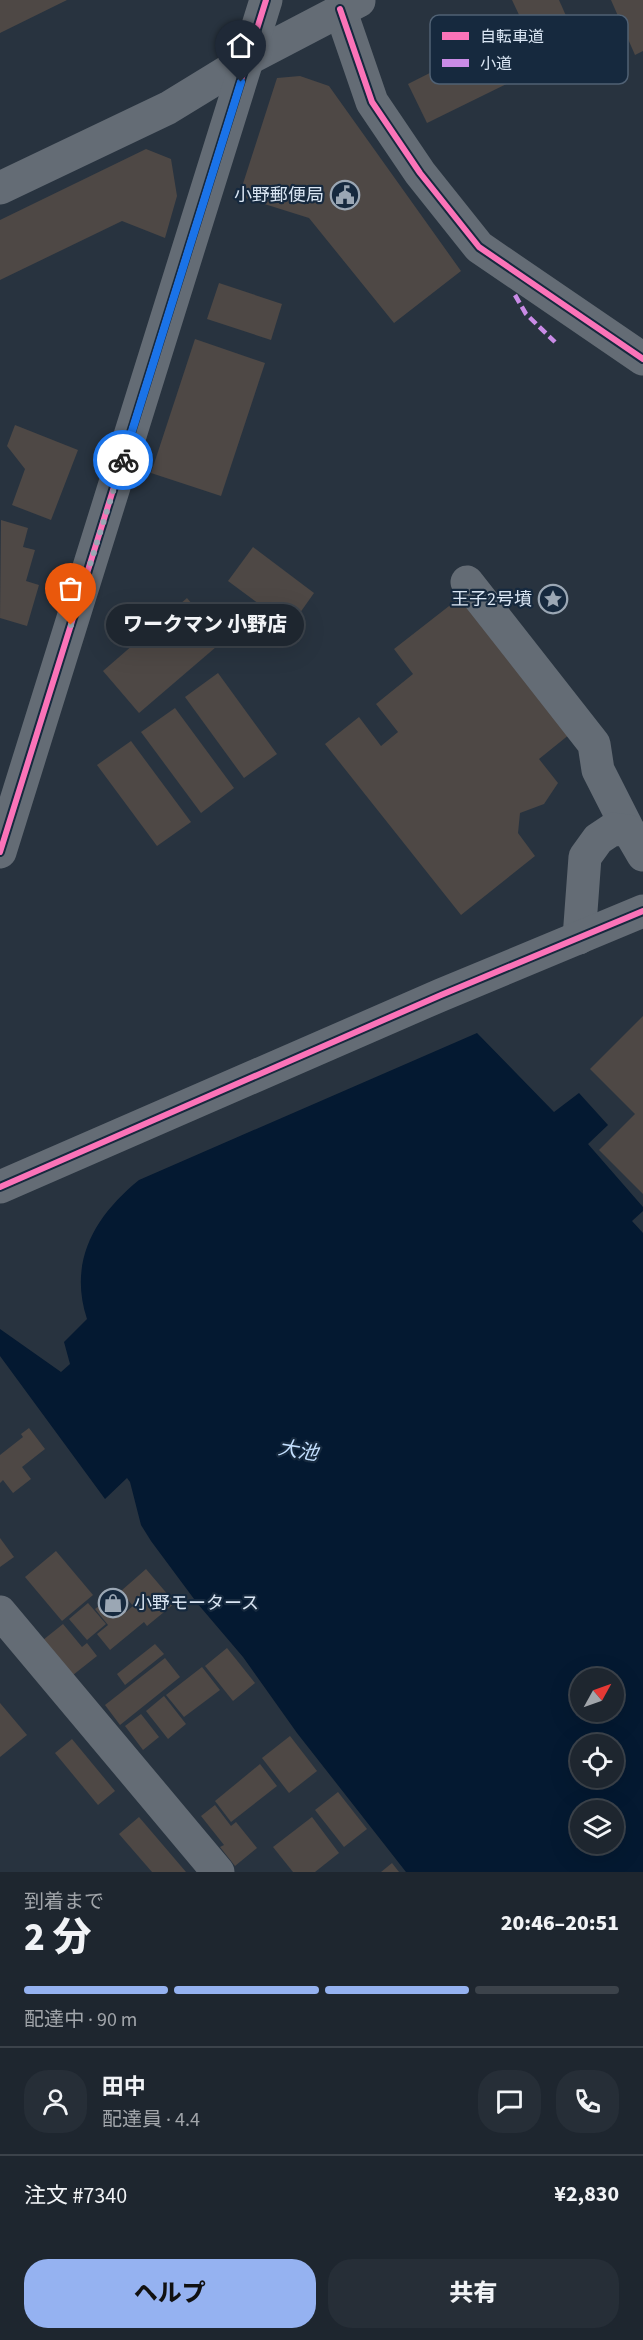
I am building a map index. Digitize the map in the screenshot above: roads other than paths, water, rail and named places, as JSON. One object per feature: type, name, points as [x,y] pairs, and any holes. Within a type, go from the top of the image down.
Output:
[{"type":"street","points":[[0,852],[266,0]]},
{"type":"street","points":[[0,188],[168,108],[248,59],[351,5],[372,102],[420,173],[479,248],[643,359]]},
{"type":"street","points":[[467,582],[594,744],[598,770],[636,843]]},
{"type":"street","points":[[579,938],[585,857],[598,839],[613,830],[636,843]]},
{"type":"street","points":[[0,1186],[441,995],[643,911]]},
{"type":"street","points":[[0,1612],[214,1871]]},
{"type":"water","name":"大池","points":[[477,1033],[554,1112],[579,1093],[608,1125],[588,1144],[643,1207],[643,1211],[632,1221],[643,1233],[643,1872],[406,1872],[297,1733],[243,1657],[197,1603],[151,1541],[141,1525],[127,1478],[105,1499],[0,1356],[0,1329],[61,1372],[70,1364],[64,1342],[87,1319],[82,1298],[81,1278],[89,1241],[98,1225],[123,1194],[139,1180]]},
{"type":"place","name":"小野郵便局","points":[[345,195]]},
{"type":"place","name":"王子2号墳","points":[[553,599]]},
{"type":"place","name":"ワークマン 小野店","points":[[71,625]]},
{"type":"place","name":"小野モータース","points":[[113,1603]]}]
